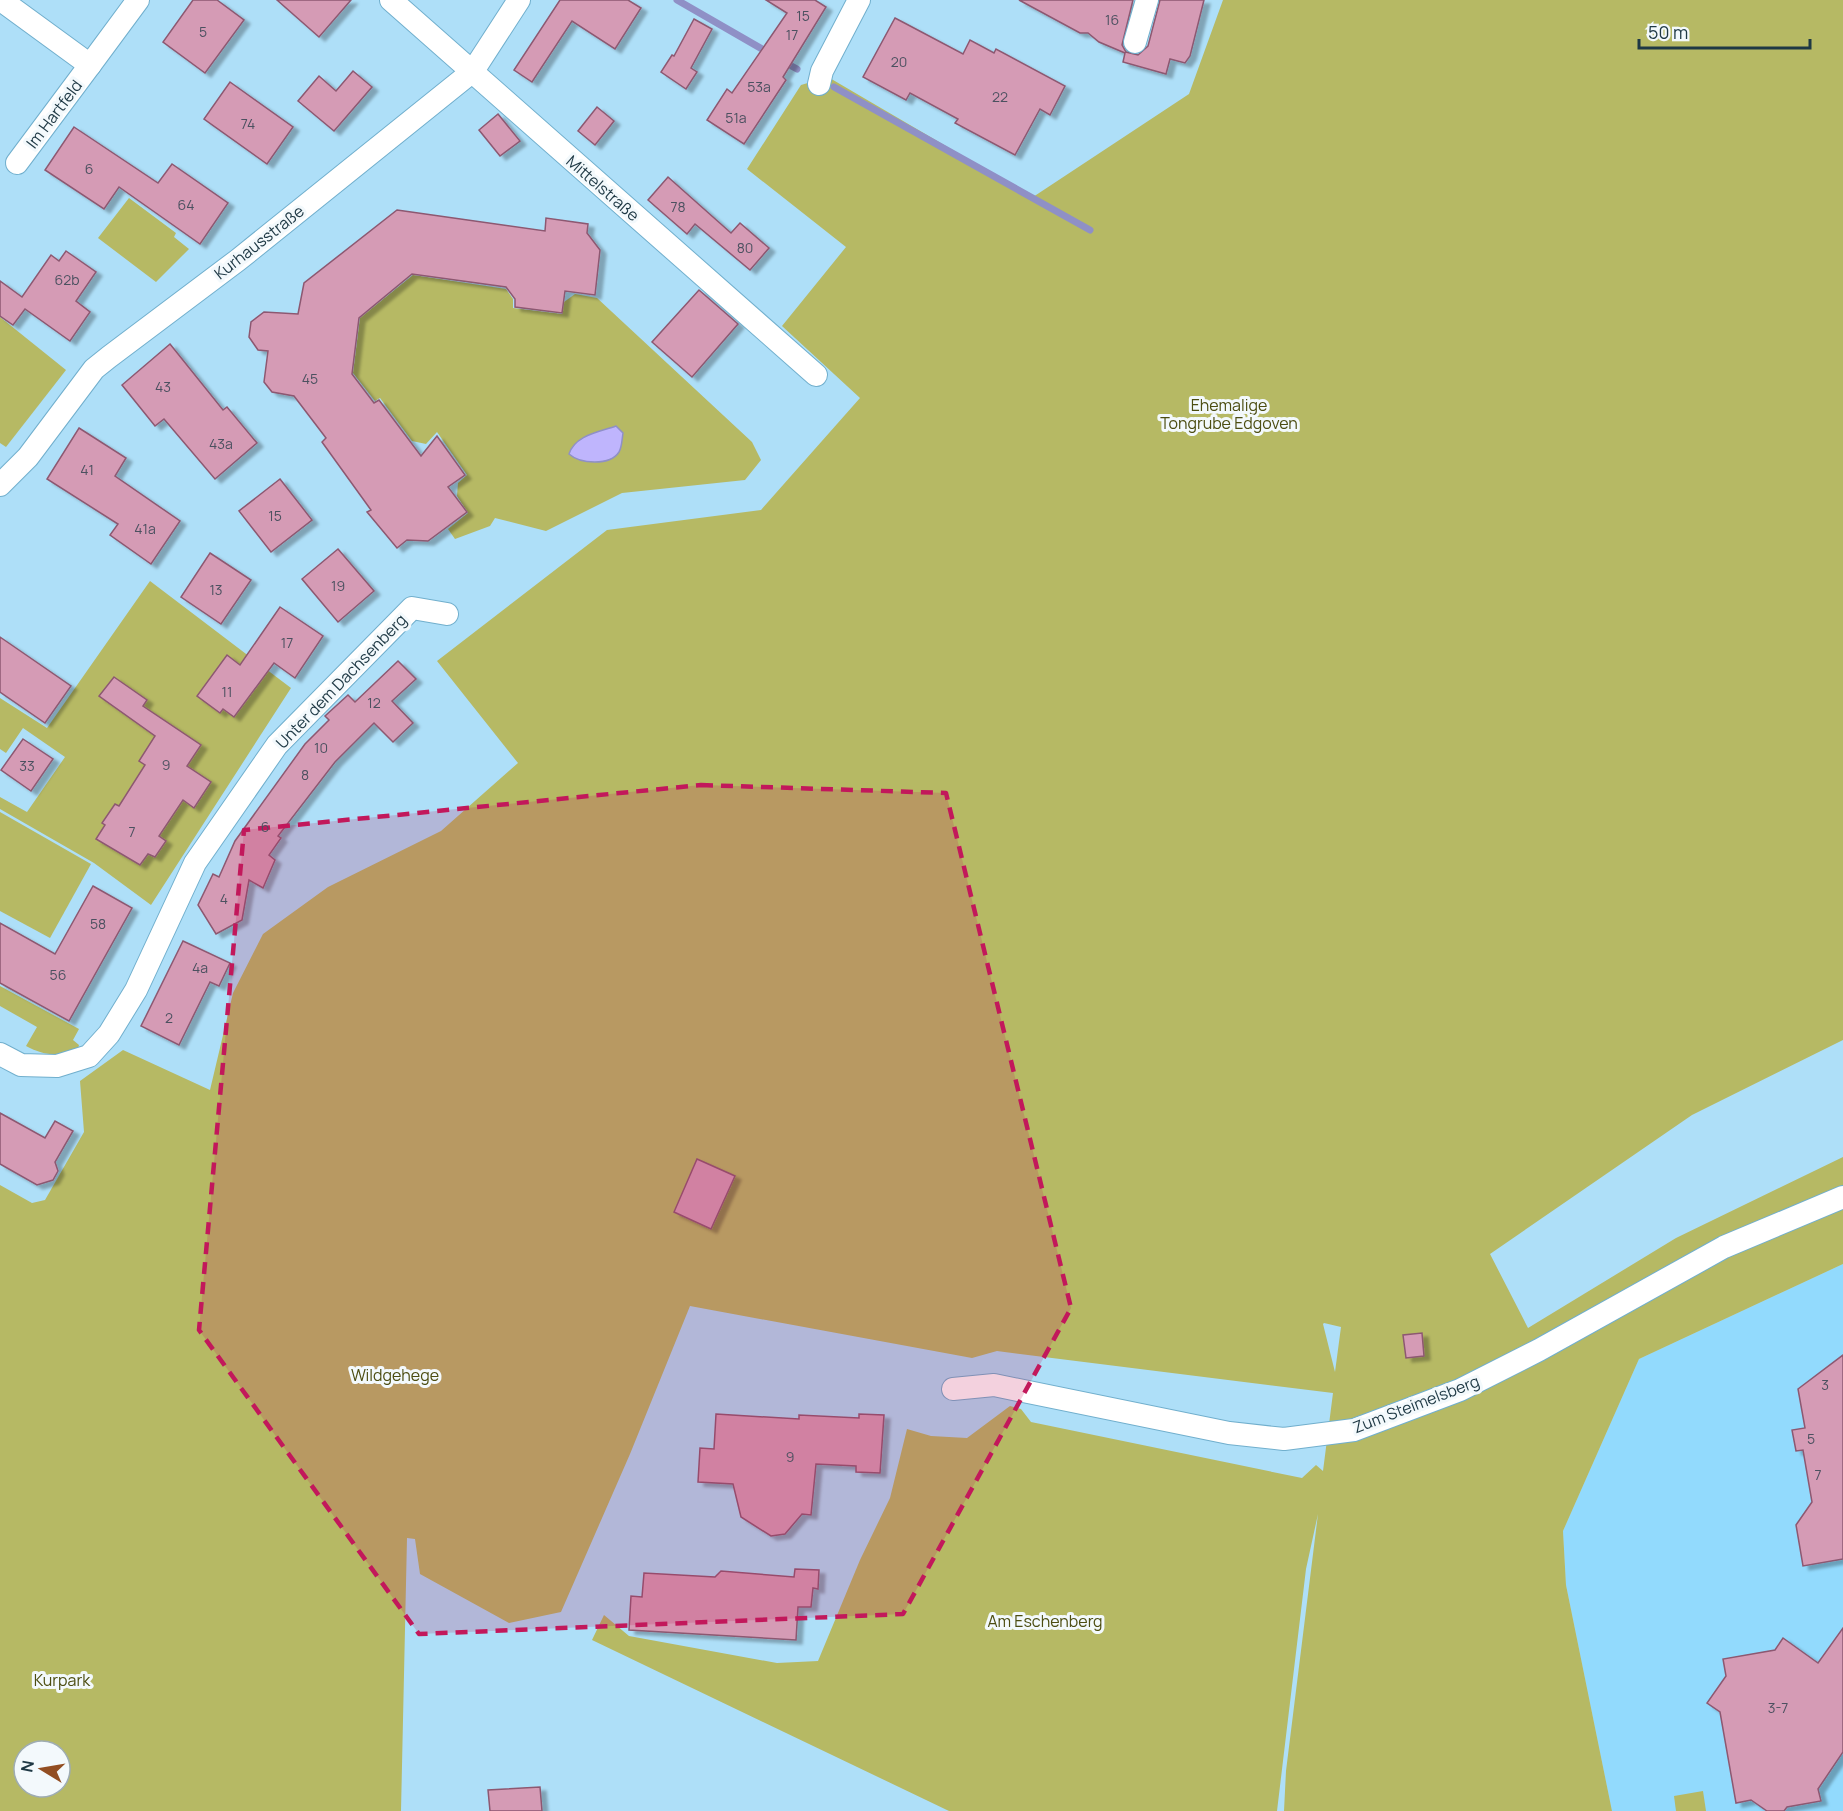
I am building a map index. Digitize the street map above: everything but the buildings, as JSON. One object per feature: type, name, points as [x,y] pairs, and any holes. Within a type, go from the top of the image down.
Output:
[{"type":"street","name":"Im Hartfeld","points":[[1,0],[90,65]]},
{"type":"street","name":"Im Hartfeld","points":[[17,163],[138,0]]},
{"type":"street","name":"Mittelstraße","points":[[391,0],[816,375]]},
{"type":"street","name":"Kurhausstraße","points":[[0,484],[28,457],[94,369],[238,260],[473,70],[519,0]]},
{"type":"street","points":[[820,78],[859,0]]},
{"type":"street","points":[[1135,42],[1147,0]]},
{"type":"street","name":"Unter dem Dachsenberg","points":[[0,1054],[21,1065],[57,1066],[89,1056],[110,1034],[136,990],[195,863],[277,745],[412,608],[447,614]]},
{"type":"street","name":"Zum Steimelsberg","points":[[952,1389],[994,1385],[1228,1433],[1273,1438],[1284,1439],[1354,1430],[1460,1390],[1539,1350],[1724,1247],[1843,1197]]},
{"type":"highlighted area","points":[[701,785],[946,793],[1071,1308],[903,1614],[419,1634],[199,1330],[244,830]]},
{"type":"shaded area","points":[[616,426],[623,433],[620,450],[615,457],[595,462],[580,460],[569,454],[576,442],[582,438]]},
{"type":"shaded area","points":[[1843,1264],[1843,1811],[1612,1811],[1566,1585],[1563,1531],[1639,1359]]},
{"type":"green space","points":[[1223,0],[1843,0],[1843,1040],[1692,1115],[1490,1254],[1528,1328],[1676,1238],[1843,1157],[1843,1264],[1639,1359],[1563,1531],[1566,1585],[1612,1811],[1284,1811],[1286,1771],[1318,1514],[1306,1569],[1277,1811],[949,1811],[592,1640],[604,1615],[629,1636],[777,1663],[818,1661],[860,1560],[890,1498],[907,1429],[931,1436],[967,1438],[1010,1406],[1021,1409],[1031,1422],[1302,1478],[1316,1465],[1323,1471],[1333,1393],[997,1351],[972,1358],[690,1306],[630,1454],[561,1612],[509,1623],[420,1574],[415,1539],[407,1538],[401,1811],[0,1811],[0,1185],[32,1203],[45,1200],[84,1132],[80,1081],[123,1050],[210,1090],[233,993],[263,934],[328,887],[441,831],[518,763],[437,661],[607,530],[761,510],[860,398],[782,326],[846,247],[747,169],[801,85],[828,77],[1033,197],[1189,94]],"holes":[[[1323,1324],[1341,1327],[1335,1372]]]},
{"type":"green space","points":[[129,198],[176,233],[174,237],[189,249],[156,282],[98,238]]},
{"type":"green space","points":[[413,275],[506,289],[513,299],[513,308],[562,314],[564,302],[575,294],[597,298],[752,442],[761,460],[745,480],[622,493],[546,531],[495,518],[490,526],[455,539],[448,529],[468,513],[457,496],[458,483],[467,475],[437,432],[426,444],[412,441],[380,398],[375,401],[353,373],[360,318]]},
{"type":"green space","points":[[0,317],[66,370],[6,447],[0,443]]},
{"type":"green space","points":[[150,581],[291,688],[151,905],[94,863],[0,809],[0,797],[27,812],[65,757],[23,728],[6,753],[0,749],[0,698],[47,728]]},
{"type":"green space","points":[[0,812],[91,864],[50,938],[0,911]]},
{"type":"green space","points":[[0,986],[79,1029],[73,1040],[79,1045],[78,1049],[52,1054],[39,1052],[26,1046],[37,1027],[0,1006]]},
{"type":"green space","points":[[1703,1791],[1706,1811],[1676,1811],[1674,1796]]},
{"type":"waterway","points":[[677,0],[769,53]]},
{"type":"waterway","points":[[784,62],[797,69]]},
{"type":"waterway","points":[[834,87],[1090,230]]},
{"type":"park label","name":"Ehemalige Tongrube Edgoven","points":[[1229,414]]},
{"type":"park label","name":"Wildgehege","points":[[395,1375]]},
{"type":"park label","name":"Am Eschenberg","points":[[1045,1621]]},
{"type":"park label","name":"Kurpark","points":[[62,1680]]}]
